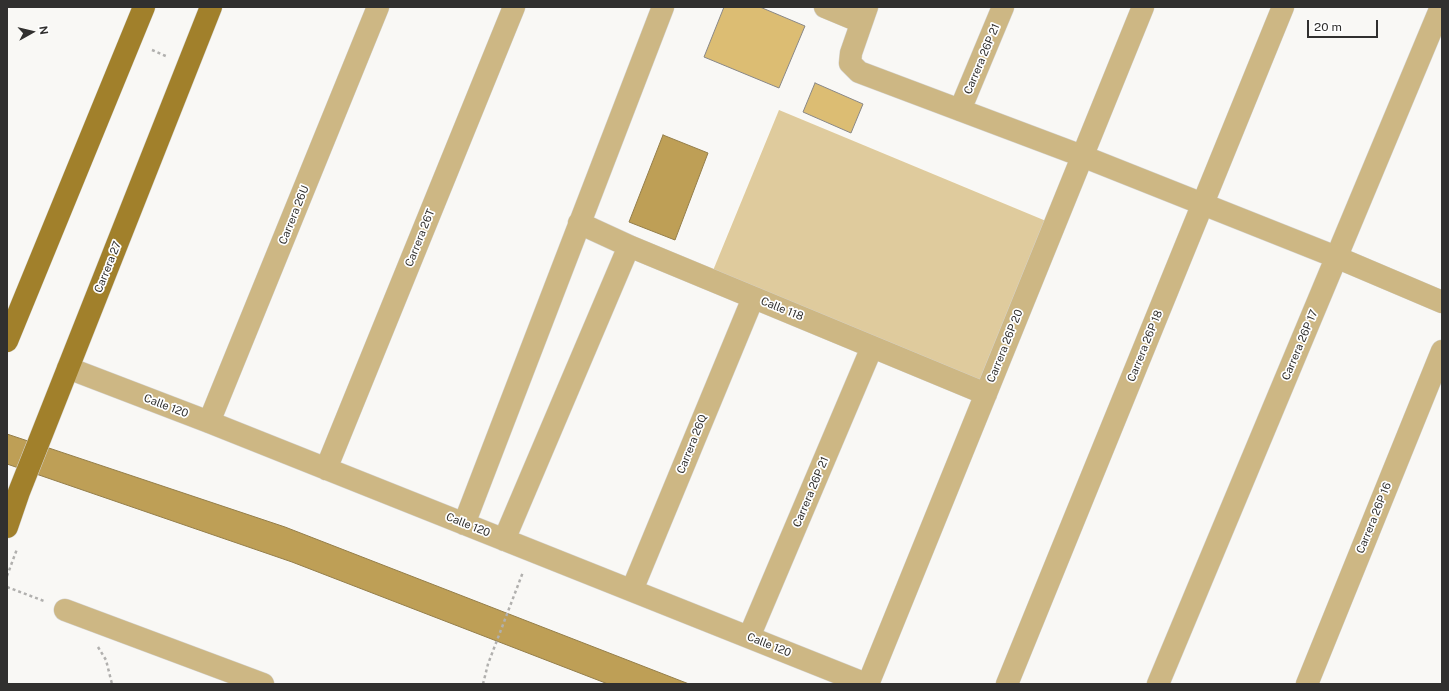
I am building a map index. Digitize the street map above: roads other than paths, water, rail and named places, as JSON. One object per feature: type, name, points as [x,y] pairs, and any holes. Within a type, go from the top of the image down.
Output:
[{"type":"main road","points":[[7,341],[144,7]]},
{"type":"main road","name":"Carrera 27","points":[[7,527],[19,492],[211,7]]},
{"type":"street","name":"Carrera 26U","points":[[209,422],[378,7]]},
{"type":"street","name":"Carrera 26T","points":[[326,469],[514,7]]},
{"type":"street","points":[[464,524],[663,7]]},
{"type":"street","points":[[825,7],[864,14],[851,53],[850,63],[859,72],[1082,156],[1336,257],[1442,302]]},
{"type":"street","name":"Carrera 26P 21","points":[[960,110],[1003,7]]},
{"type":"street","name":"Carrera 26P 20","points":[[867,684],[1143,7]]},
{"type":"street","name":"Carrera 26P 18","points":[[1007,684],[1283,7]]},
{"type":"street","name":"Carrera 26P 17","points":[[1158,684],[1441,7]]},
{"type":"street","name":"Calle 118","points":[[579,222],[630,246],[753,298],[986,394]]},
{"type":"street","points":[[504,540],[630,246]]},
{"type":"street","name":"Carrera 26Q","points":[[632,590],[753,298]]},
{"type":"street","name":"Carrera 26P 21","points":[[749,637],[872,346]]},
{"type":"street","name":"Carrera 26P 16","points":[[1307,684],[1442,351]]},
{"type":"street","name":"Calle 120","points":[[68,368],[209,422],[867,684]]},
{"type":"street","points":[[65,610],[263,684]]}]
